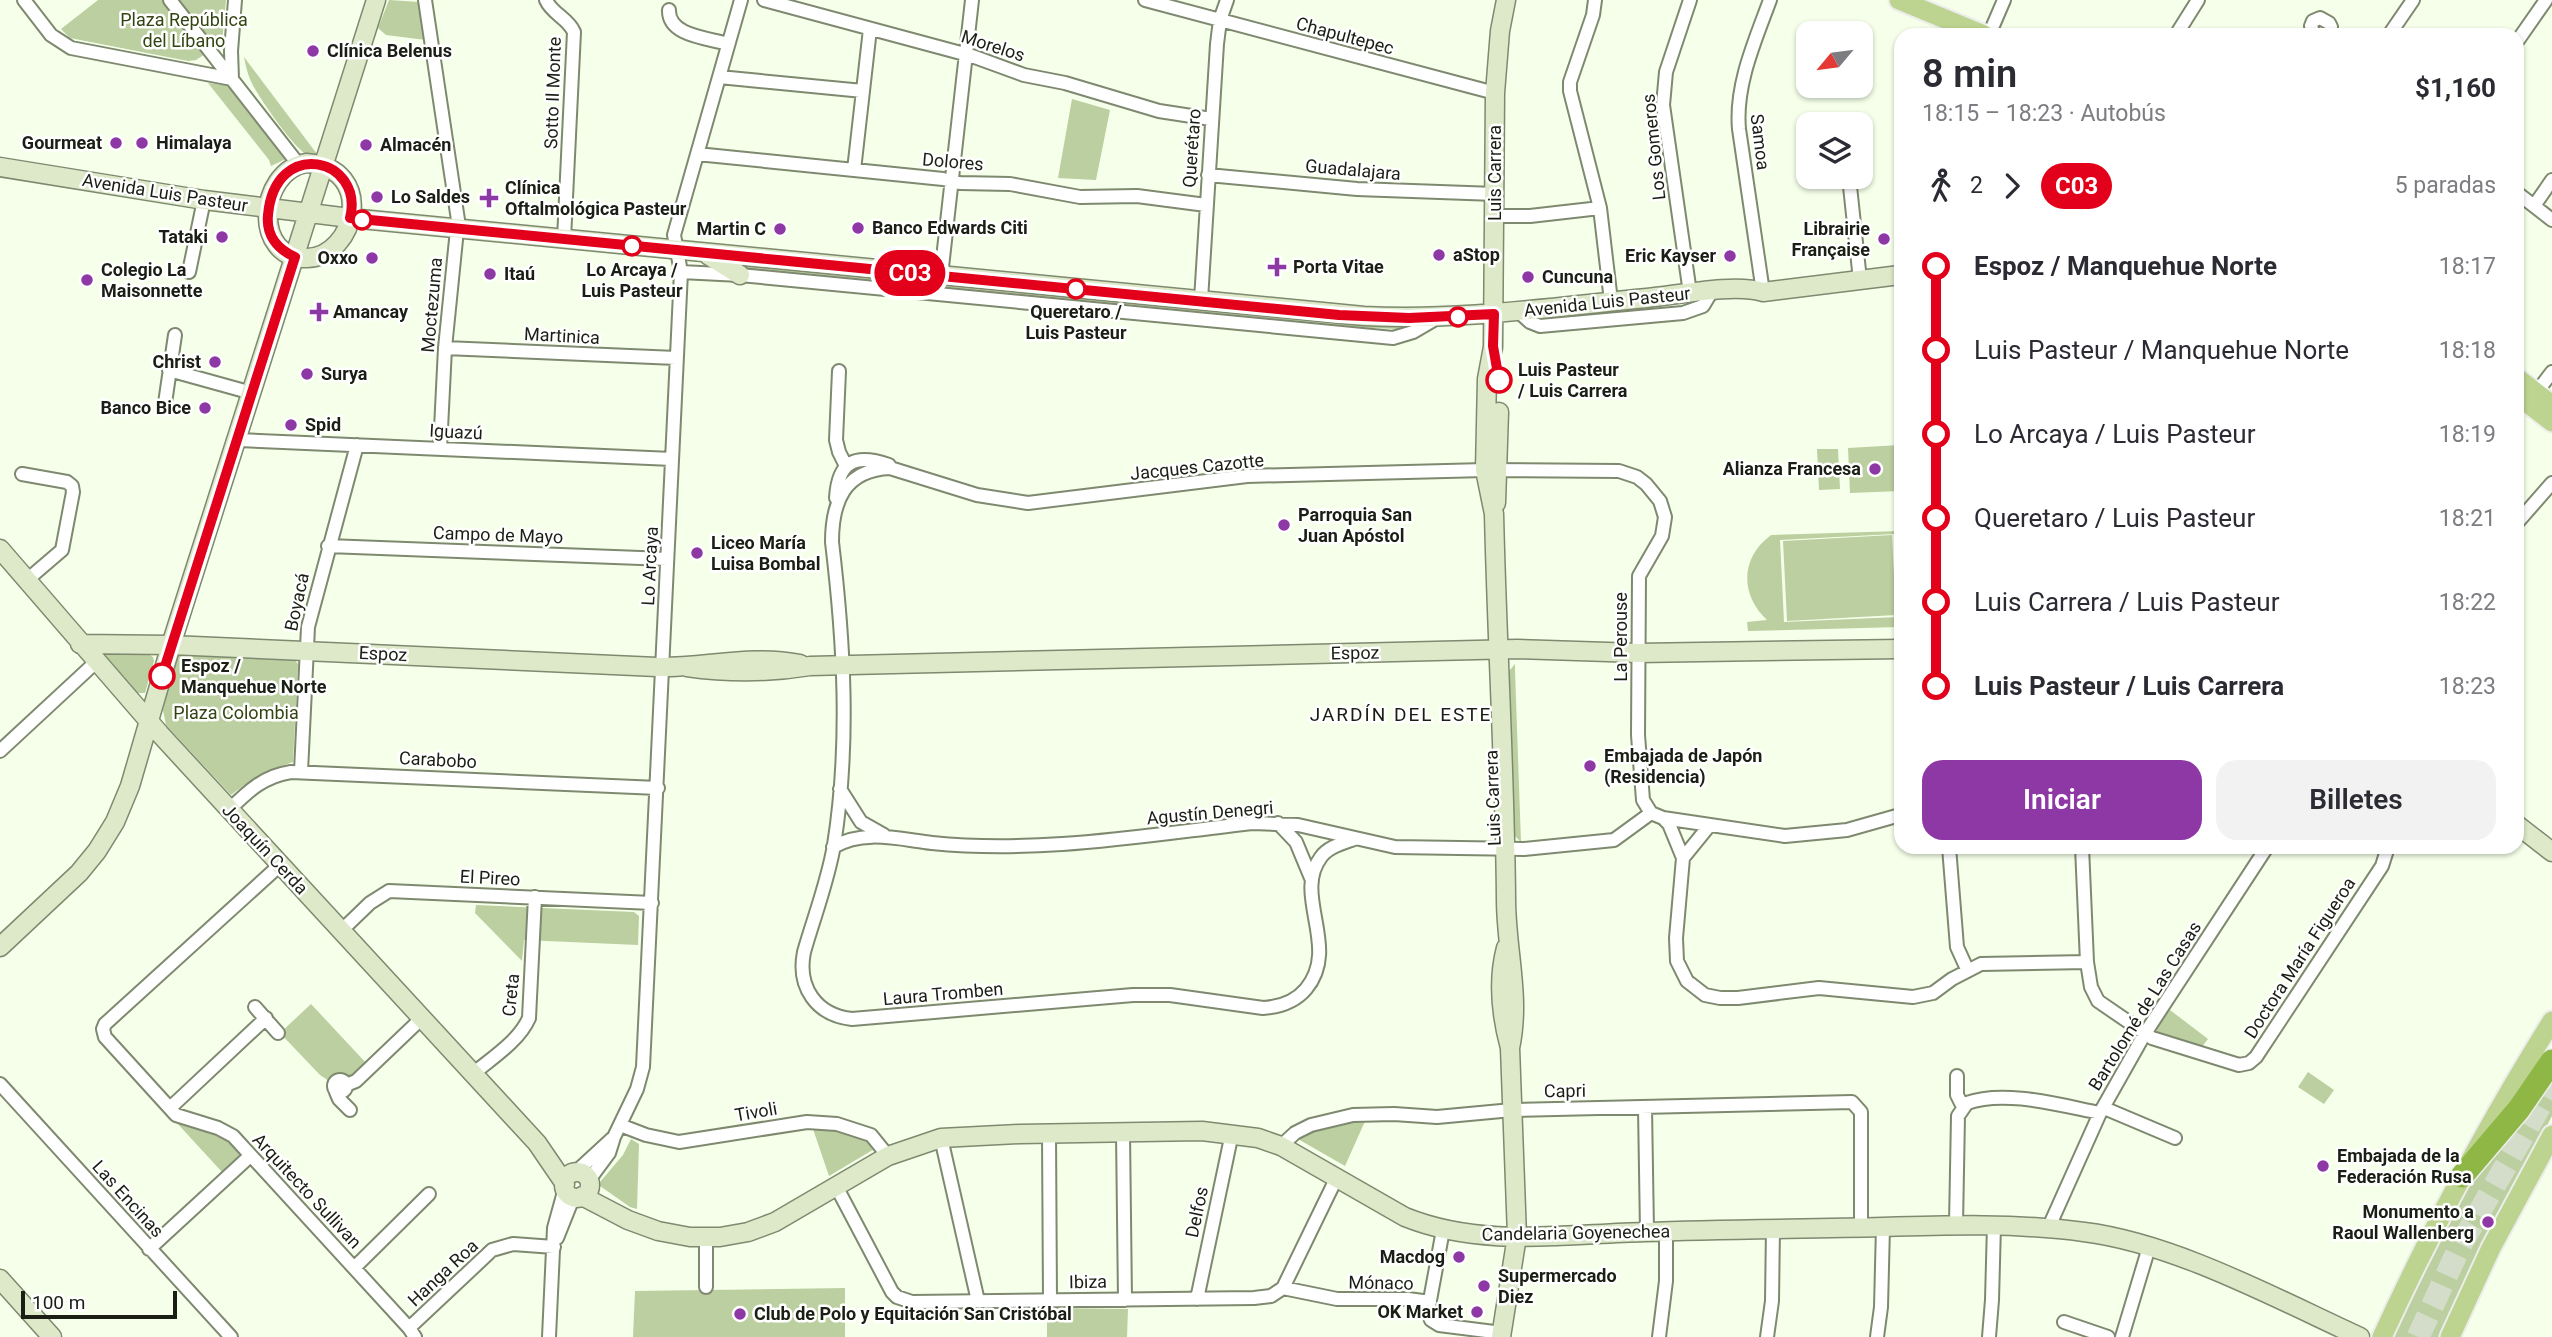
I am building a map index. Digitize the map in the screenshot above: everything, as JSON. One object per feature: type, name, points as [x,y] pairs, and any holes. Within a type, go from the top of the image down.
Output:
[{"type":"highway","points":[[2462,1176],[2519,1109],[2552,1061]]},
{"type":"main road","points":[[1899,0],[1969,28]]},
{"type":"main road","points":[[2526,393],[2552,405]]},
{"type":"main road","points":[[2526,393],[2552,422]]},
{"type":"main road","points":[[2382,1337],[2462,1176],[2552,1021]]},
{"type":"main road","points":[[2451,1337],[2491,1248],[2552,1135]]},
{"type":"street","points":[[23,0],[51,35],[71,48],[232,79]]},
{"type":"street","points":[[170,0],[299,165]]},
{"type":"street","points":[[232,79],[235,0]]},
{"type":"street","points":[[0,947],[79,873],[97,851],[115,821],[130,786],[171,645],[376,0]]},
{"type":"street","name":"Moctezuma","points":[[425,0],[458,211],[445,348],[440,449]]},
{"type":"street","name":"Sotto Il Monte","points":[[546,0],[550,8],[571,26],[574,32],[564,240]]},
{"type":"street","name":"Lo Arcaya","points":[[549,1337],[554,1246],[577,1185],[609,1153],[637,1089],[643,1067],[681,272],[675,231],[741,0]]},
{"type":"street","name":"Morelos","points":[[764,0],[1159,111],[1212,119]]},
{"type":"street","points":[[941,276],[972,0]]},
{"type":"street","name":"Chapultepec","points":[[1145,0],[1495,93]]},
{"type":"street","name":"Querétaro","points":[[1200,300],[1220,20],[1227,0]]},
{"type":"street","name":"Luis Carrera","points":[[1502,1335],[1517,1236],[1510,1048],[1502,1020],[1500,968],[1508,941],[1500,849],[1494,656],[1489,601],[1495,569],[1487,379],[1493,346],[1494,314],[1495,93],[1500,31],[1506,0]]},
{"type":"street","points":[[1595,0],[1593,15],[1570,82],[1570,91],[1600,208],[1611,301]]},
{"type":"street","name":"Los Gomeros","points":[[1689,0],[1666,72],[1663,105],[1690,293]]},
{"type":"street","name":"Samoa","points":[[1759,287],[1738,104],[1743,80],[1770,0]]},
{"type":"street","points":[[1990,28],[2004,0]]},
{"type":"street","points":[[2180,28],[2198,0]]},
{"type":"street","points":[[2394,28],[2413,0]]},
{"type":"street","points":[[2524,32],[2546,0]]},
{"type":"street","points":[[669,10],[671,22],[679,30],[728,44]]},
{"type":"street","points":[[2312,28],[2314,21],[2320,18],[2329,23],[2329,28]]},
{"type":"street","points":[[854,170],[870,29]]},
{"type":"street","points":[[194,71],[205,68],[214,56]]},
{"type":"street","points":[[719,76],[863,91]]},
{"type":"street","name":"Dolores","points":[[697,154],[952,181],[1010,184],[1080,197],[1138,196],[1206,205]]},
{"type":"street","points":[[299,165],[323,166],[338,173],[349,188],[352,201],[350,218],[343,234],[329,250],[313,258],[295,257],[280,248],[272,238],[268,222],[269,209],[278,182],[286,172],[299,165]]},
{"type":"street","name":"Avenida Luis Pasteur","points":[[0,167],[309,214],[1339,315],[1438,318],[1494,314],[1859,276],[1894,275]]},
{"type":"street","name":"Guadalajara","points":[[1208,175],[1357,189],[1495,194]]},
{"type":"street","points":[[2534,206],[2552,180]]},
{"type":"street","points":[[1850,189],[1859,276]]},
{"type":"street","points":[[2524,198],[2552,220]]},
{"type":"street","points":[[189,272],[204,200]]},
{"type":"street","points":[[1495,216],[1530,216],[1600,208]]},
{"type":"street","points":[[705,253],[740,275]]},
{"type":"street","name":"Avenida Luis Pasteur","points":[[1859,276],[1894,267]]},
{"type":"street","points":[[681,272],[740,275],[1393,338],[1413,332],[1438,318]]},
{"type":"street","points":[[1519,312],[1533,324],[1540,326],[1683,313],[1703,306],[1713,291]]},
{"type":"street","points":[[164,403],[175,335]]},
{"type":"street","name":"Martinica","points":[[445,348],[677,358]]},
{"type":"street","points":[[169,370],[252,393]]},
{"type":"street","points":[[839,371],[836,440],[846,466],[839,474],[832,542],[842,665]]},
{"type":"street","points":[[2526,393],[2552,372]]},
{"type":"street","name":"Iguazú","points":[[237,440],[672,459]]},
{"type":"street","name":"Boyacá","points":[[301,771],[307,627],[357,445]]},
{"type":"street","name":"Jacques Cazotte","points":[[846,466],[869,460],[977,495],[1028,503],[1247,477],[1492,470]]},
{"type":"street","name":"Jacques Cazotte","points":[[835,503],[850,483],[875,468],[909,472]]},
{"type":"street","name":"La Perouse","points":[[1492,470],[1619,471],[1637,477],[1653,492],[1664,510],[1662,536],[1639,576],[1638,734],[1641,793],[1646,807],[1675,833],[1684,858]]},
{"type":"street","points":[[22,474],[67,482],[72,486],[73,492],[62,550],[27,580]]},
{"type":"street","points":[[2524,515],[2552,483]]},
{"type":"street","name":"Campo de Mayo","points":[[328,546],[667,559]]},
{"type":"street","name":"Joaquín Cerda","points":[[2,556],[27,580],[80,644],[229,810],[577,1185]]},
{"type":"street","name":"Espoz","points":[[80,644],[306,650],[663,667],[687,667],[728,660],[776,659],[810,666],[1894,649]]},
{"type":"street","points":[[0,751],[96,662]]},
{"type":"street","name":"Laura Tromben","points":[[842,665],[844,716],[840,789],[833,847],[804,952],[802,970],[805,986],[816,1004],[835,1016],[852,1019],[1133,995],[1170,995],[1263,1008],[1292,1001],[1304,992],[1312,980],[1318,967],[1320,943],[1312,882],[1296,842],[1278,823]]},
{"type":"street","name":"Carabobo","points":[[229,810],[265,779],[282,773],[301,771],[658,788]]},
{"type":"street","name":"Agustín Denegri","points":[[840,789],[861,822],[873,831],[887,836]]},
{"type":"street","points":[[1657,815],[1770,835],[1847,830],[1894,817]]},
{"type":"street","name":"Agustín Denegri","points":[[833,847],[857,836],[887,836],[961,845],[1038,847],[1253,823],[1278,823],[1317,828],[1395,848],[1500,849],[1606,842],[1657,815]]},
{"type":"street","points":[[1709,826],[1684,858],[1676,938],[1677,961],[1687,981],[1705,995],[1738,999],[1819,988],[1926,996],[1941,989],[1967,970],[1992,962],[2087,962]]},
{"type":"street","points":[[2524,830],[2552,852]]},
{"type":"street","points":[[1312,882],[1315,868],[1324,853],[1354,839]]},
{"type":"street","points":[[1950,854],[1957,947],[1967,970]]},
{"type":"street","name":"Doctora María Figueroa","points":[[2082,854],[2087,962],[2091,987],[2098,1001],[2144,1035],[2234,1065],[2244,1065],[2253,1060],[2382,866],[2386,854]]},
{"type":"street","name":"Bartolomé de Las Casas","points":[[2049,1229],[2102,1110],[2144,1035],[2262,854]]},
{"type":"street","name":"Arquitecto Sullivan","points":[[280,865],[103,1029],[105,1037],[181,1118],[225,1131],[233,1136],[412,1333]]},
{"type":"street","name":"El Pireo","points":[[341,931],[370,902],[389,891],[652,903]]},
{"type":"street","name":"Creta","points":[[474,1073],[517,1036],[529,1018],[535,897]]},
{"type":"street","points":[[254,1007],[278,1033]]},
{"type":"street","points":[[170,1108],[266,1018]]},
{"type":"street","points":[[350,1110],[339,1099],[341,1088],[356,1081],[422,1018]]},
{"type":"street","points":[[1957,1076],[1957,1095],[1963,1107]]},
{"type":"street","name":"Las Encinas","points":[[0,1084],[231,1337]]},
{"type":"street","points":[[1956,1224],[1958,1116],[1963,1107],[1976,1101],[2018,1099],[2102,1110],[2175,1138]]},
{"type":"street","name":"Capri","points":[[1281,1146],[1303,1129],[1333,1118],[1372,1114],[1437,1117],[1512,1110],[1852,1102],[1861,1112],[1861,1227]]},
{"type":"street","points":[[1645,1108],[1647,1231]]},
{"type":"street","name":"Tivoli","points":[[617,1131],[679,1142],[807,1122],[837,1124],[871,1135],[888,1156]]},
{"type":"street","points":[[1049,1133],[1050,1300]]},
{"type":"street","name":"Candelaria Goyenechea","points":[[577,1185],[614,1212],[658,1231],[706,1238],[741,1234],[768,1225],[888,1156],[941,1138],[1049,1133],[1232,1133],[1281,1146],[1405,1217],[1443,1230],[1481,1237],[1956,1224],[2095,1234],[2149,1247],[2249,1286],[2360,1337]]},
{"type":"street","points":[[1123,1133],[1125,1300]]},
{"type":"street","name":"Delfos","points":[[1197,1299],[1232,1133]]},
{"type":"street","points":[[941,1138],[978,1301]]},
{"type":"street","points":[[149,1249],[250,1156]]},
{"type":"street","points":[[1283,1289],[1336,1179]]},
{"type":"street","name":"Ibiza","points":[[836,1186],[885,1280],[897,1297],[912,1302],[1254,1298],[1271,1296],[1283,1289]]},
{"type":"street","points":[[354,1268],[429,1194]]},
{"type":"street","points":[[1989,1337],[1993,1225]]},
{"type":"street","points":[[1767,1337],[1772,1301],[1773,1227]]},
{"type":"street","points":[[1877,1337],[1881,1307],[1883,1227]]},
{"type":"street","points":[[1430,1302],[1443,1230]]},
{"type":"street","points":[[1659,1337],[1666,1281],[1666,1231]]},
{"type":"street","points":[[706,1238],[706,1287]]},
{"type":"street","name":"Hanga Roa","points":[[412,1333],[492,1250],[513,1244],[554,1246]]},
{"type":"street","points":[[2122,1337],[2149,1247]]},
{"type":"street","points":[[0,1279],[52,1337]]},
{"type":"street","name":"Mónaco","points":[[1283,1289],[1337,1299],[1408,1299],[1430,1302],[1429,1316],[1434,1323],[1502,1335]]},
{"type":"street","points":[[2064,1322],[2108,1337]]},
{"type":"green space","name":"Plaza República del Líbano","points":[[98,0],[226,0],[222,43],[196,60],[188,61],[70,38],[61,29]]},
{"type":"green space","points":[[389,0],[419,2],[426,40],[386,35],[378,28]]},
{"type":"green space","points":[[244,57],[317,154],[313,158],[290,139],[266,106],[251,81]]},
{"type":"green space","points":[[208,83],[231,86],[288,158],[271,166]]},
{"type":"green space","points":[[1072,99],[1110,110],[1096,180],[1058,178]]},
{"type":"green space","points":[[733,265],[1407,325],[1397,329],[1346,327],[739,270]]},
{"type":"green space","name":"Alianza Francesa","points":[[1894,445],[1894,491],[1850,493],[1848,448]]},
{"type":"green space","points":[[1817,449],[1838,449],[1840,489],[1819,490]]},
{"type":"green space","points":[[1894,531],[1894,534],[1780,540],[1784,622],[1894,617],[1894,627],[1748,631],[1747,622],[1767,620],[1752,599],[1747,577],[1749,565],[1761,544],[1771,535]]},
{"type":"green space","points":[[1892,535],[1894,615],[1787,621],[1783,541]]},
{"type":"green space","points":[[107,651],[147,653],[153,657],[145,693],[137,693],[105,655]]},
{"type":"green space","name":"Plaza Colombia","points":[[177,652],[294,659],[298,664],[293,762],[260,776],[231,795],[166,725],[163,710]]},
{"type":"green space","points":[[1515,664],[1521,842],[1514,835],[1509,671]]},
{"type":"green space","points":[[476,905],[634,912],[639,916],[638,945],[524,940],[522,961],[475,913]]},
{"type":"green space","points":[[311,1004],[367,1064],[349,1079],[338,1077],[329,1081],[320,1075],[280,1033]]},
{"type":"green space","points":[[2170,1010],[2208,1039],[2201,1048],[2157,1032],[2157,1025]]},
{"type":"green space","points":[[2308,1072],[2334,1090],[2324,1104],[2298,1087]]},
{"type":"green space","points":[[2552,1078],[2552,1116],[2461,1289],[2440,1337],[2393,1337],[2477,1167]]},
{"type":"green space","points":[[1366,1119],[1345,1166],[1298,1139],[1323,1127]]},
{"type":"green space","points":[[176,1122],[225,1137],[241,1155],[222,1172]]},
{"type":"green space","points":[[813,1129],[854,1133],[881,1145],[829,1176]]},
{"type":"green space","points":[[631,1139],[639,1144],[637,1209],[600,1186],[600,1182],[623,1155]]},
{"type":"green space","name":"Club de Polo y Equitación San Cristóbal","points":[[845,1288],[845,1337],[633,1337],[635,1291]]},
{"type":"green space","points":[[1047,1308],[1128,1309],[1127,1337],[1047,1337]]},
{"type":"tunnel","points":[[2418,1337],[2461,1244],[2552,1085]]},
{"type":"bus line","name":"C03","points":[[162,676],[295,257],[280,248],[270,233],[269,203],[281,177],[292,167],[306,163],[323,166],[342,178],[351,194],[350,218],[1339,315],[1409,318],[1494,314],[1493,346],[1499,380]]},
{"type":"place","name":"Clínica Belenus","points":[[313,51]]},
{"type":"place","name":"Gourmeat","points":[[116,143]]},
{"type":"place","name":"Himalaya","points":[[142,143]]},
{"type":"place","name":"Almacén","points":[[366,145]]},
{"type":"place","name":"Lo Saldes","points":[[377,197]]},
{"type":"place","name":"Clínica Oftalmológica Pasteur","points":[[489,198]]},
{"type":"place","name":"Banco Edwards Citi","points":[[858,228]]},
{"type":"place","name":"Martin C","points":[[780,229]]},
{"type":"place","name":"Tataki","points":[[222,237]]},
{"type":"place","name":"Librairie Française","points":[[1884,239]]},
{"type":"place","name":"Lo Arcaya / Luis Pasteur","points":[[632,246]]},
{"type":"place","name":"aStop","points":[[1439,255]]},
{"type":"place","name":"Eric Kayser","points":[[1730,256]]},
{"type":"place","name":"Oxxo","points":[[372,258]]},
{"type":"place","name":"Porta Vitae","points":[[1277,267]]},
{"type":"place","name":"Itaú","points":[[490,274]]},
{"type":"place","name":"Cuncuna","points":[[1528,277]]},
{"type":"place","name":"Colegio La Maisonnette","points":[[87,280]]},
{"type":"place","name":"Queretaro / Luis Pasteur","points":[[1076,289]]},
{"type":"place","name":"Amancay","points":[[319,312]]},
{"type":"place","name":"Christ","points":[[215,362]]},
{"type":"place","name":"Surya","points":[[307,374]]},
{"type":"place","name":"Luis Pasteur / Luis Carrera","points":[[1499,380]]},
{"type":"place","name":"Banco Bice","points":[[205,408]]},
{"type":"place","name":"Spid","points":[[291,425]]},
{"type":"place","name":"Alianza Francesa","points":[[1875,469]]},
{"type":"place","name":"Parroquia San Juan Apóstol","points":[[1284,525]]},
{"type":"place","name":"Liceo María Luisa Bombal","points":[[697,553]]},
{"type":"place","name":"Espoz / Manquehue Norte","points":[[162,676]]},
{"type":"place","name":"Embajada de Japón (Residencia)","points":[[1590,766]]},
{"type":"place","name":"Embajada de la Federación Rusa","points":[[2323,1166]]},
{"type":"place","name":"Monumento a Raoul Wallenberg","points":[[2488,1222]]},
{"type":"place","name":"Macdog","points":[[1459,1257]]},
{"type":"place","name":"Supermercado Diez","points":[[1484,1286]]},
{"type":"place","name":"OK Market","points":[[1477,1312]]},
{"type":"place","name":"Club de Polo y Equitación San Cristóbal","points":[[740,1314]]},
{"type":"district","name":"JARDÍN DEL ESTE","points":[[1401,714]]}]
